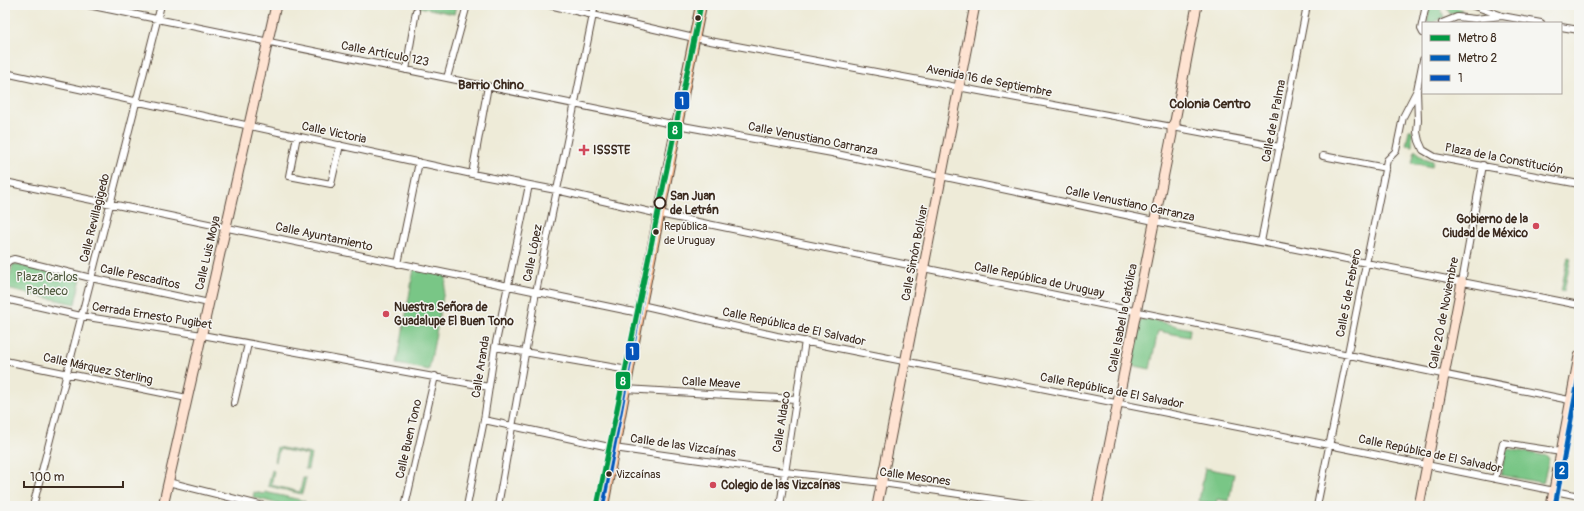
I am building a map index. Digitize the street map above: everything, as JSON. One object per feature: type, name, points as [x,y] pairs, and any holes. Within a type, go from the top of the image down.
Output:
[{"type":"main road","points":[[603,506],[628,370],[701,5]]},
{"type":"street","points":[[5,11],[6,5]]},
{"type":"street","name":"Calle Artículo 123","points":[[88,5],[677,125]]},
{"type":"street","name":"Calle Revillagigedo","points":[[33,506],[161,5]]},
{"type":"street","name":"Calle Luis Moya","points":[[163,506],[276,5]]},
{"type":"street","points":[[447,78],[467,5]]},
{"type":"street","name":"Avenida 16 de Septiembre","points":[[549,5],[694,38],[1280,147]]},
{"type":"street","name":"Calle López","points":[[498,506],[536,292],[595,5]]},
{"type":"street","name":"Calle Simón Bolívar","points":[[877,506],[975,5]]},
{"type":"street","name":"Calle Isabel la Católica","points":[[1097,506],[1196,5]]},
{"type":"street","name":"Calle de la Palma","points":[[1261,242],[1307,5]]},
{"type":"street","points":[[1422,22],[1426,5]]},
{"type":"street","points":[[1470,5],[1502,16],[1535,22]]},
{"type":"street","points":[[406,70],[416,11]]},
{"type":"street","points":[[1444,22],[1457,17],[1474,19],[1502,16]]},
{"type":"street","points":[[1562,27],[1579,30]]},
{"type":"street","name":"Plaza de la Constitución","points":[[1422,65],[1417,90],[1417,132],[1423,150],[1435,157],[1579,184]]},
{"type":"street","name":"Calle Victoria","points":[[5,73],[472,174],[556,190],[659,214]]},
{"type":"street","points":[[472,174],[488,86]]},
{"type":"street","name":"Calle 5 de Febrero","points":[[1317,506],[1387,160],[1396,151],[1403,117],[1417,90]]},
{"type":"street","name":"Calle Venustiano Carranza","points":[[677,125],[832,153],[1261,242],[1579,305]]},
{"type":"street","points":[[297,136],[289,176],[331,184],[340,145]]},
{"type":"street","points":[[1323,156],[1386,168]]},
{"type":"street","points":[[398,264],[419,162]]},
{"type":"street","name":"Calle 20 de Noviembre","points":[[1419,506],[1483,166]]},
{"type":"street","name":"Calle Ayuntamiento","points":[[5,182],[536,292],[640,309]]},
{"type":"street","name":"Calle Aranda","points":[[467,506],[484,420],[495,347],[529,185]]},
{"type":"street","name":"Calle República de Uruguay","points":[[659,214],[1575,401]]},
{"type":"street","points":[[5,268],[9,260],[14,259],[91,278]]},
{"type":"street","name":"Calle Pescaditos","points":[[91,278],[209,303]]},
{"type":"street","name":"Cerrada Ernesto Pugibet","points":[[5,299],[81,316],[202,335],[489,387]]},
{"type":"street","name":"Calle República de El Salvador","points":[[640,309],[1427,464],[1579,496]]},
{"type":"street","name":"Calle Aldaco","points":[[780,506],[805,342]]},
{"type":"street","points":[[234,403],[248,344]]},
{"type":"street","points":[[495,347],[628,370]]},
{"type":"street","points":[[1551,506],[1561,452],[1575,401],[1579,356]]},
{"type":"street","name":"Calle Márquez Sterling","points":[[5,361],[187,398]]},
{"type":"street","name":"Calle Buen Tono","points":[[405,506],[435,376]]},
{"type":"street","name":"Calle Meave","points":[[625,389],[796,399]]},
{"type":"street","name":"Calle de las Vizcaínas","points":[[484,420],[614,448],[785,472]]},
{"type":"street","points":[[1496,479],[1503,442],[1561,452]]},
{"type":"street","name":"Calle Mesones","points":[[785,472],[882,483],[1042,506]]},
{"type":"street","points":[[168,482],[264,506]]},
{"type":"green space","points":[[410,5],[456,5],[454,14]]},
{"type":"green space","points":[[1430,5],[1439,5],[1444,17],[1434,22],[1427,22]]},
{"type":"green space","points":[[1445,5],[1453,5],[1462,10],[1461,13],[1450,14]]},
{"type":"green space","points":[[1409,130],[1412,130],[1412,146],[1406,145]]},
{"type":"green space","points":[[1415,150],[1424,158],[1433,161],[1432,167],[1412,163]]},
{"type":"green space","points":[[1568,257],[1571,258],[1564,291],[1561,291]]},
{"type":"green space","name":"Plaza Carlos Pacheco","points":[[13,264],[81,278],[75,304],[7,289]]},
{"type":"green space","points":[[414,269],[447,275],[429,370],[397,364]]},
{"type":"green space","points":[[1144,318],[1190,329],[1189,337],[1158,331],[1150,369],[1130,365],[1140,321]]},
{"type":"green space","points":[[277,447],[311,454],[308,469],[305,469],[308,455],[279,449],[276,462],[274,461]]},
{"type":"green space","points":[[1508,449],[1547,456],[1549,459],[1543,483],[1501,475],[1505,452]]},
{"type":"green space","points":[[1205,468],[1234,474],[1229,501],[1217,499],[1216,504],[1199,501]]},
{"type":"green space","points":[[272,470],[274,471],[271,485],[300,492],[303,478],[306,478],[302,494],[268,486]]},
{"type":"green space","points":[[254,492],[264,494],[265,492],[305,501],[303,506],[286,506],[253,497]]},
{"type":"metro line","name":"8","points":[[597,506],[701,5]]},
{"type":"metro line","name":"2","points":[[1555,506],[1579,376]]},
{"type":"transit line","name":"1","points":[[603,506],[641,305],[701,5]]},
{"type":"place","name":"ISSSTE","points":[[584,150]]},
{"type":"place","name":"San Juan de Letrán","points":[[660,203]]},
{"type":"place","name":"Gobierno de la Ciudad de México","points":[[1536,226]]},
{"type":"place","name":"República de Uruguay","points":[[656,232]]},
{"type":"place","name":"Nuestra Señora de Guadalupe El Buen Tono","points":[[386,314]]},
{"type":"place","name":"Vizcaínas","points":[[609,474]]},
{"type":"place","name":"Colegio de las Vizcaínas","points":[[713,485]]},
{"type":"district","name":"Barrio Chino","points":[[491,85]]},
{"type":"district","name":"Colonia Centro","points":[[1210,104]]}]
